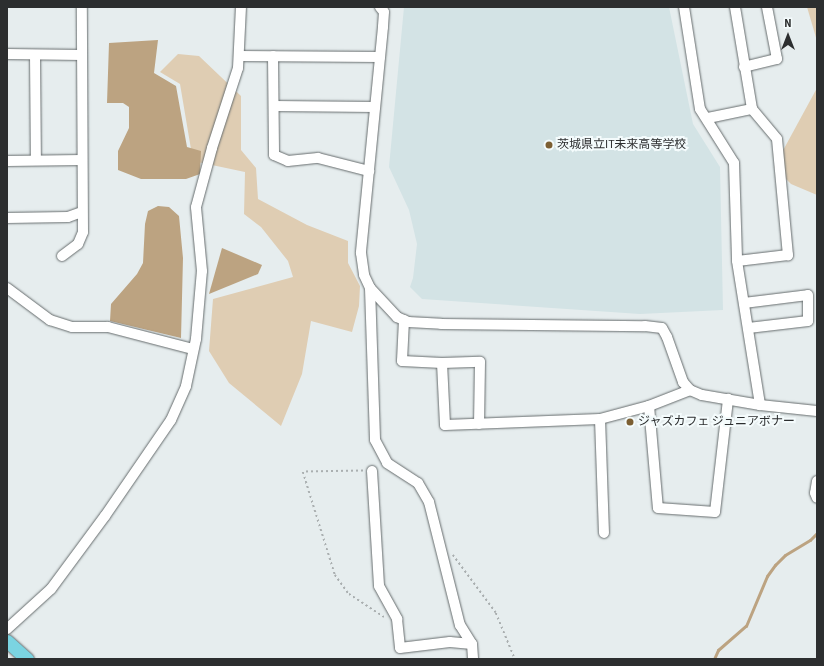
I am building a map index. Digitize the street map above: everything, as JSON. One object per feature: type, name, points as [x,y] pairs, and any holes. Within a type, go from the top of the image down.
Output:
[{"type":"main road","points":[[7,641],[27,659]]},
{"type":"street","points":[[62,256],[78,244],[83,232],[82,7]]},
{"type":"street","points":[[7,629],[51,589],[106,516],[171,420],[186,386],[196,339],[202,271],[196,207],[212,148],[238,68],[242,7]]},
{"type":"street","points":[[684,7],[700,109],[708,118],[734,163],[737,261],[760,405]]},
{"type":"street","points":[[734,7],[752,109],[778,139],[788,255],[737,261]]},
{"type":"street","points":[[744,67],[777,59],[767,7]]},
{"type":"street","points":[[383,9],[380,57],[361,253],[364,275],[370,288],[397,317],[408,322],[441,324],[644,326],[662,328],[667,337],[683,382],[690,390],[702,395],[760,405],[817,411]]},
{"type":"street","points":[[7,54],[82,55]]},
{"type":"street","points":[[35,55],[36,160]]},
{"type":"street","points":[[238,56],[380,57]]},
{"type":"street","points":[[273,56],[274,155],[288,160],[318,158],[369,171]]},
{"type":"street","points":[[274,106],[375,107]]},
{"type":"street","points":[[708,118],[752,109]]},
{"type":"street","points":[[7,160],[82,160]]},
{"type":"street","points":[[7,218],[68,217],[82,212]]},
{"type":"street","points":[[7,288],[50,320],[72,327],[108,327],[193,349]]},
{"type":"street","points":[[370,288],[375,440],[387,463],[418,483],[429,502],[460,625],[472,644],[473,659]]},
{"type":"street","points":[[744,304],[808,295],[808,321],[748,328]]},
{"type":"street","points":[[404,320],[402,361],[442,363],[480,362],[480,424]]},
{"type":"street","points":[[442,363],[445,425],[600,419],[649,406],[690,390]]},
{"type":"street","points":[[649,406],[658,508],[715,512],[728,399]]},
{"type":"street","points":[[600,419],[604,533]]},
{"type":"street","points":[[372,471],[378,586],[397,619],[400,648],[450,642],[472,644]]},
{"type":"street","points":[[817,481],[815,493],[817,498]]},
{"type":"path","points":[[372,471],[303,472],[335,575],[340,584],[349,594],[391,622],[397,623]]},
{"type":"path","points":[[438,536],[496,614],[515,659]]},
{"type":"shaded area","name":"茨城県立IT未来高等学校","points":[[404,7],[669,7],[693,124],[720,167],[723,310],[640,314],[422,299],[410,287],[413,278],[417,244],[409,210],[389,167]]},
{"type":"shaded area","points":[[807,7],[817,7],[817,41]]},
{"type":"shaded area","points":[[158,40],[154,73],[176,86],[187,147],[201,151],[200,174],[186,179],[141,179],[118,170],[118,151],[129,128],[129,107],[123,103],[107,103],[109,43]]},
{"type":"shaded area","points":[[178,54],[199,56],[241,96],[241,150],[256,168],[258,199],[307,225],[348,241],[348,263],[360,286],[359,306],[352,332],[311,321],[302,374],[281,426],[229,383],[209,351],[213,299],[293,277],[288,261],[261,227],[244,214],[245,172],[193,161],[180,84],[160,72]]},
{"type":"shaded area","points":[[817,88],[817,195],[791,184],[774,167]]},
{"type":"shaded area","points":[[158,206],[169,207],[179,216],[183,258],[181,338],[110,321],[111,304],[137,274],[143,263],[145,224],[148,211]]},
{"type":"shaded area","points":[[222,248],[262,265],[258,274],[209,294]]},
{"type":"waterway","points":[[714,659],[718,650],[746,626],[767,576],[775,565],[785,555],[810,540],[817,533]]},
{"type":"place","name":"茨城県立IT未来高等学校","points":[[549,145]]},
{"type":"place","name":"ジャズカフェ ジュニアボナー","points":[[630,422]]}]
